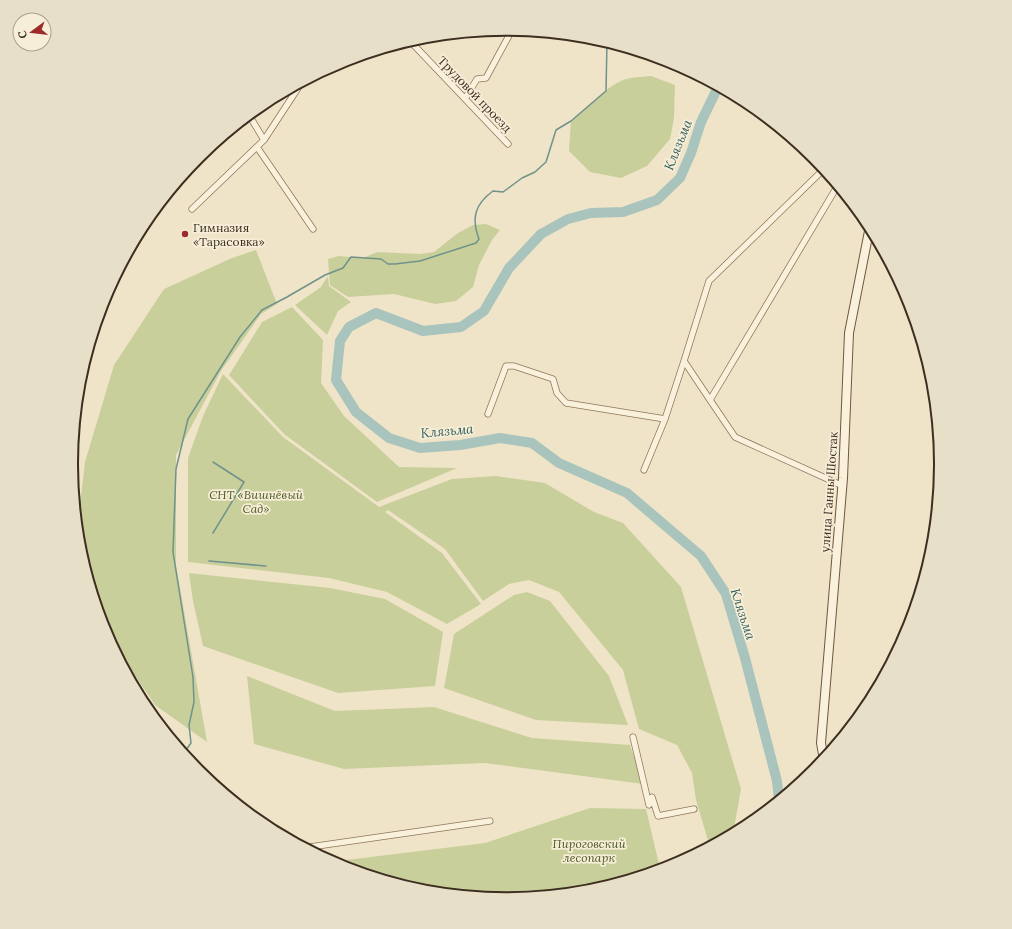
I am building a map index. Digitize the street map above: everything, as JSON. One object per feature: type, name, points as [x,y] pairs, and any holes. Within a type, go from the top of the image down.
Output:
[{"type":"main road","name":"улица Ганны Шостак","points":[[823,753],[821,743],[843,486],[849,333],[868,236]]},
{"type":"street","points":[[466,98],[477,79],[486,78],[509,36]]},
{"type":"street","name":"Трудовой проезд","points":[[414,46],[466,98],[508,144]]},
{"type":"street","points":[[192,209],[258,147],[296,91]]},
{"type":"street","points":[[252,120],[264,140]]},
{"type":"street","points":[[258,147],[313,228]]},
{"type":"street","points":[[644,470],[665,419],[709,281],[820,173]]},
{"type":"street","points":[[710,400],[835,190]]},
{"type":"street","points":[[684,360],[735,437],[843,486]]},
{"type":"street","points":[[488,414],[506,366],[514,366],[553,379],[557,393],[566,403],[665,419]]},
{"type":"street","points":[[633,736],[649,805]]},
{"type":"street","points":[[652,797],[658,816],[694,809]]},
{"type":"street","points":[[312,847],[490,821]]},
{"type":"green space","points":[[651,76],[675,85],[674,118],[670,139],[647,166],[621,178],[590,172],[569,151],[571,121],[602,93],[623,80]]},
{"type":"green space","points":[[486,224],[500,230],[492,240],[479,265],[473,287],[456,301],[435,304],[394,294],[348,297],[330,285],[328,259],[339,256],[363,258],[377,252],[420,254],[434,252],[458,233],[473,225]]},
{"type":"green space","points":[[256,250],[277,304],[261,314],[221,371],[176,455],[176,565],[207,742],[155,705],[127,663],[110,628],[100,602],[86,548],[80,508],[85,462],[114,365],[164,289],[232,258]]},
{"type":"green space","points":[[328,276],[329,286],[351,302],[338,311],[327,335],[295,305],[321,287]]},
{"type":"green space","points":[[292,307],[323,340],[321,383],[344,416],[399,467],[457,468],[377,502],[284,434],[229,375],[262,322]]},
{"type":"green space","name":"СНТ «Вишнёвый Сад»","points":[[223,374],[283,437],[379,507],[452,479],[496,476],[545,483],[594,512],[623,523],[681,587],[741,789],[734,827],[708,842],[696,800],[692,773],[677,745],[639,729],[623,670],[559,592],[529,580],[509,584],[483,601],[445,549],[388,510],[385,512],[442,553],[481,604],[447,624],[387,592],[329,578],[188,562],[188,458],[203,416]]},
{"type":"green space","points":[[189,573],[330,588],[385,599],[443,632],[435,686],[338,693],[203,646],[193,601]]},
{"type":"green space","points":[[527,592],[550,601],[609,676],[628,725],[536,720],[444,688],[454,634],[514,595]]},
{"type":"green space","points":[[247,676],[335,711],[434,707],[532,738],[630,745],[643,784],[485,763],[344,769],[254,744]]},
{"type":"green space","name":"Пироговский лесопарк","points":[[590,808],[646,809],[659,864],[661,864],[644,870],[590,885],[534,892],[506,893],[478,892],[422,885],[368,870],[343,860],[485,843]]},
{"type":"waterway","points":[[186,749],[191,743],[189,725],[194,702],[193,677],[173,552],[176,469],[188,419],[240,337],[262,310],[325,275],[343,268],[351,257],[381,259],[388,264],[395,264],[420,261],[476,243],[479,239],[475,218],[476,212],[482,201],[493,191],[503,192],[522,178],[535,172],[546,162],[556,130],[571,121],[606,91],[607,48]]},
{"type":"waterway","name":"Клязьма","points":[[716,91],[701,122],[691,153],[680,178],[657,200],[623,212],[591,213],[568,219],[541,234],[509,268],[484,311],[461,327],[423,331],[376,313],[349,327],[340,341],[336,380],[356,412],[389,438],[420,448],[460,445],[500,438],[532,443],[559,463],[627,493],[701,556],[726,594],[745,658],[777,781],[778,795]]},
{"type":"waterway","points":[[213,462],[244,482],[213,533]]},
{"type":"waterway","points":[[209,561],[266,566]]},
{"type":"place","name":"Гимназия «Тарасовка»","points":[[185,234]]}]
